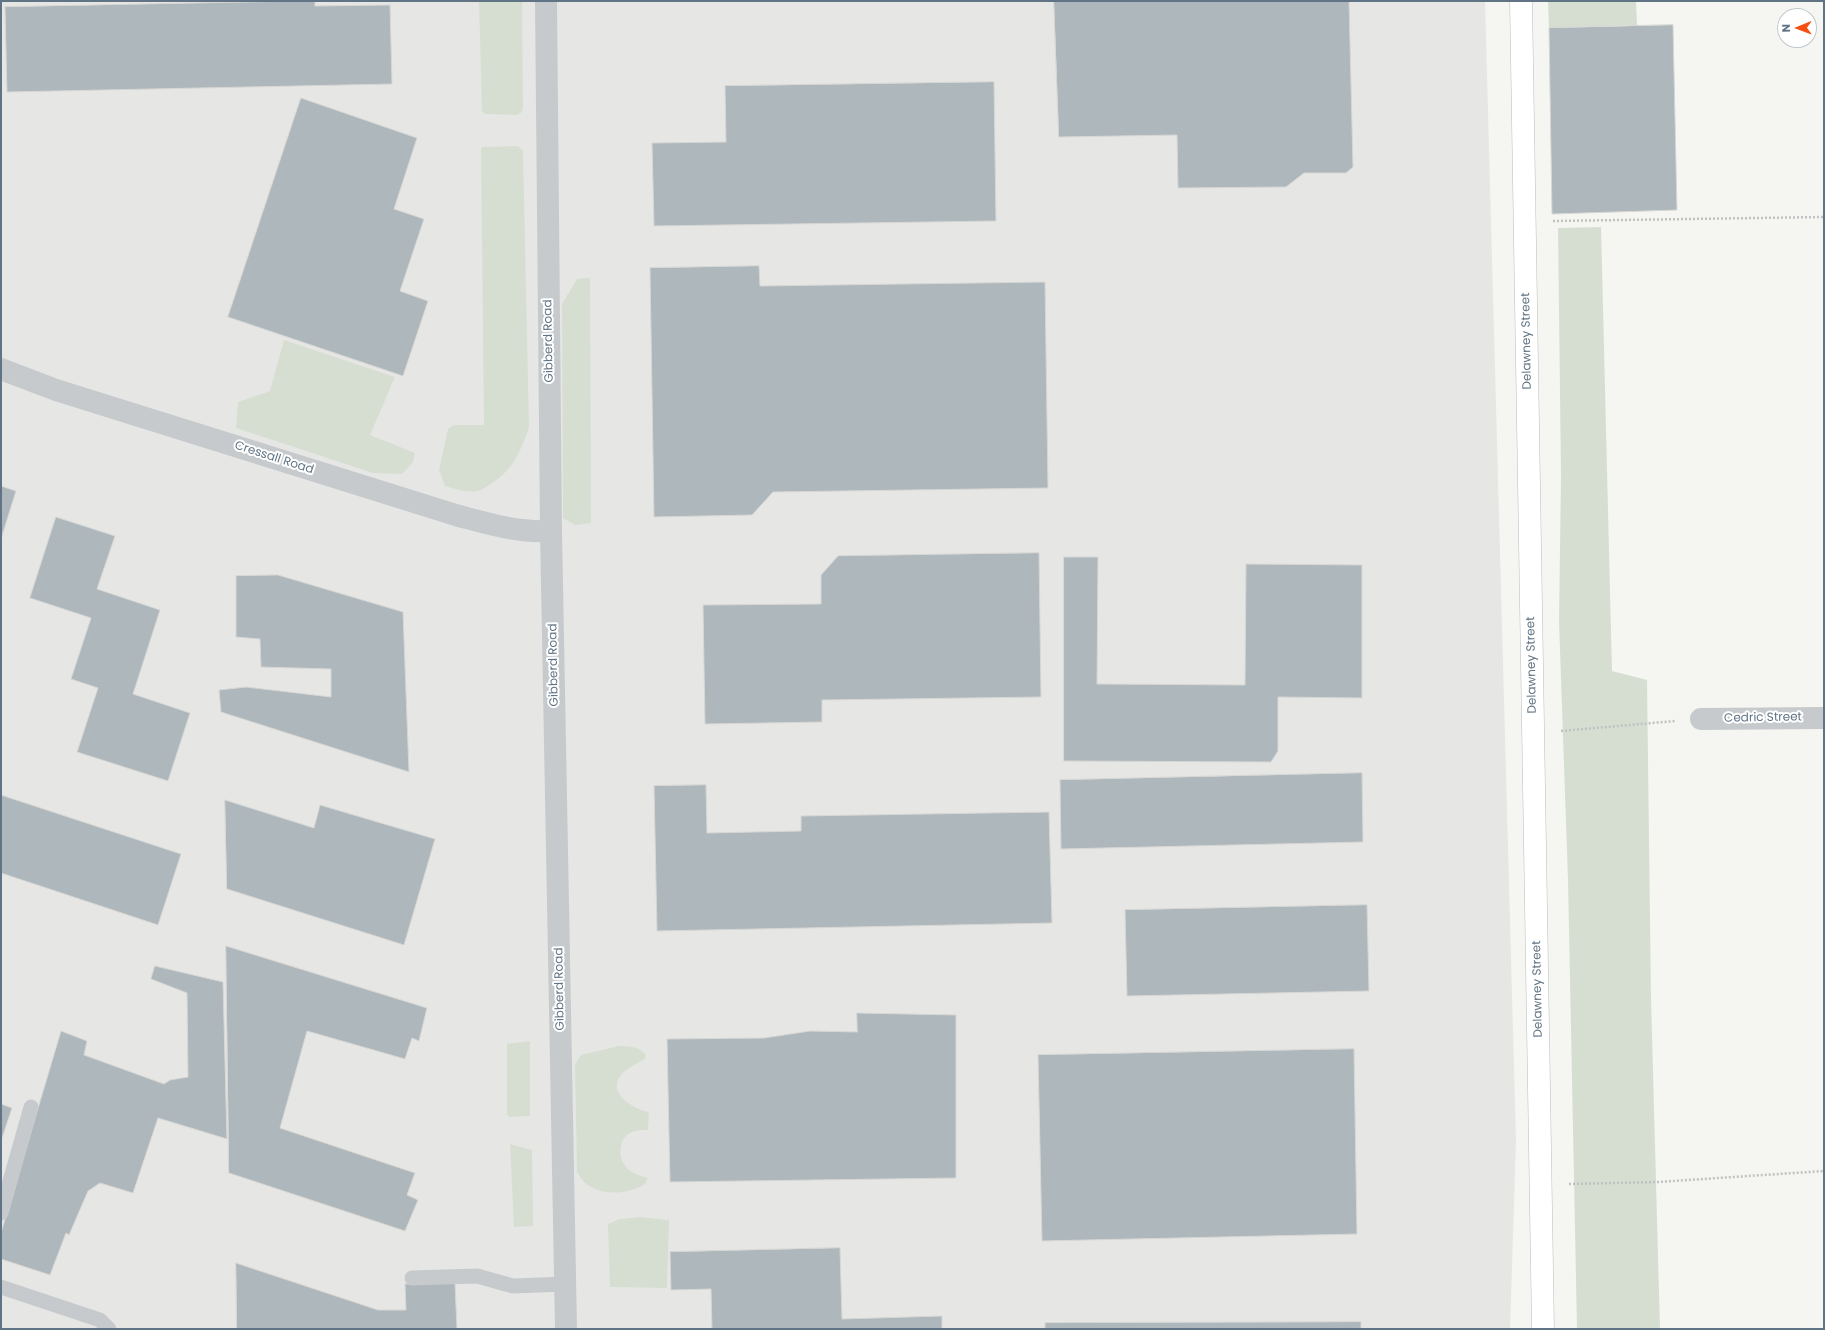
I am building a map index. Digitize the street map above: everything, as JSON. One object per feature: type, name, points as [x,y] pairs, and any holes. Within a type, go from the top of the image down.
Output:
[{"type":"street","name":"Gibberd Road","points":[[546,1],[551,531],[566,1329]]},
{"type":"street","name":"Delawney Street","points":[[1521,1],[1544,1329]]},
{"type":"street","name":"Cressall Road","points":[[1,370],[56,390],[458,516],[505,528],[538,532],[551,531]]},
{"type":"street","name":"Cedric Street","points":[[1702,719],[1824,718]]},
{"type":"lane","points":[[1,1213],[31,1107]]},
{"type":"lane","points":[[412,1278],[477,1276],[513,1286],[566,1284]]},
{"type":"lane","points":[[1,1287],[100,1320],[109,1329]]},
{"type":"path","points":[[1552,221],[1824,217]]},
{"type":"path","points":[[1556,731],[1702,719]]},
{"type":"path","points":[[1568,1184],[1658,1182],[1824,1171]]},
{"type":"shaded area","points":[[1,1],[1485,1],[1516,1141],[1510,1329],[1,1329]]},
{"type":"shaded area","points":[[479,1],[522,1],[523,107],[522,112],[517,115],[485,114],[482,111]]},
{"type":"shaded area","points":[[1548,1],[1636,1],[1637,25],[1549,28]]},
{"type":"shaded area","points":[[518,146],[523,151],[529,427],[515,460],[504,474],[481,490],[465,491],[445,486],[439,470],[448,429],[454,425],[484,425],[481,149],[482,147]]},
{"type":"shaded area","points":[[1601,227],[1612,671],[1647,680],[1651,998],[1660,1329],[1577,1329],[1568,880],[1559,621],[1561,476],[1558,228]]},
{"type":"shaded area","points":[[590,278],[591,523],[575,525],[563,518],[562,304],[577,279]]},
{"type":"shaded area","points":[[284,340],[395,377],[370,435],[415,453],[413,462],[402,474],[373,473],[236,428],[238,402],[270,391]]},
{"type":"shaded area","points":[[530,1041],[530,1116],[509,1117],[507,1114],[507,1044]]},
{"type":"shaded area","points":[[619,1046],[634,1047],[646,1055],[645,1059],[620,1076],[617,1086],[621,1097],[632,1105],[649,1112],[648,1130],[636,1131],[628,1134],[624,1138],[621,1147],[621,1158],[626,1167],[636,1174],[648,1178],[645,1184],[637,1188],[618,1193],[599,1190],[590,1186],[577,1172],[575,1064],[581,1055]]},
{"type":"shaded area","points":[[510,1144],[532,1150],[533,1226],[514,1227]]},
{"type":"shaded area","points":[[640,1217],[669,1220],[667,1288],[610,1287],[608,1224],[620,1219]]},
{"type":"building","points":[[315,1],[315,6],[390,5],[392,84],[7,92],[5,7]]},
{"type":"building","points":[[1054,1],[1349,1],[1353,167],[1346,173],[1304,173],[1286,187],[1178,188],[1177,135],[1059,137]]},
{"type":"building","points":[[1673,25],[1677,210],[1552,214],[1549,28]]},
{"type":"building","points":[[994,82],[996,221],[654,226],[652,143],[726,142],[725,86]]},
{"type":"building","points":[[301,98],[417,138],[394,209],[424,219],[400,291],[428,301],[403,376],[228,317]]},
{"type":"building","points":[[759,266],[760,286],[1045,282],[1048,488],[773,492],[752,515],[654,517],[650,268]]},
{"type":"building","points":[[1,486],[16,491],[1,539]]},
{"type":"building","points":[[56,517],[115,536],[97,589],[160,610],[133,694],[190,713],[168,781],[77,752],[98,688],[71,679],[91,618],[30,598]]},
{"type":"building","points":[[1039,553],[1041,697],[822,700],[822,722],[705,724],[703,605],[821,604],[821,575],[838,556]]},
{"type":"building","points":[[1064,557],[1098,557],[1097,684],[1245,685],[1246,564],[1362,565],[1362,698],[1278,697],[1278,751],[1271,762],[1064,761]]},
{"type":"building","points":[[278,575],[403,612],[409,772],[221,712],[219,690],[246,687],[331,697],[331,669],[261,667],[260,639],[236,637],[236,576]]},
{"type":"building","points":[[1362,773],[1363,842],[1061,849],[1060,780]]},
{"type":"building","points":[[706,785],[707,833],[801,831],[801,816],[1049,812],[1052,923],[657,931],[654,786]]},
{"type":"building","points":[[1,795],[181,854],[158,925],[1,873]]},
{"type":"building","points":[[225,800],[314,828],[320,805],[435,839],[404,945],[227,889]]},
{"type":"building","points":[[1367,905],[1369,991],[1127,996],[1125,910]]},
{"type":"building","points":[[226,946],[427,1008],[419,1041],[412,1038],[405,1059],[307,1031],[280,1128],[415,1173],[407,1195],[418,1200],[405,1231],[229,1173]]},
{"type":"building","points":[[155,966],[223,982],[227,1139],[158,1118],[133,1193],[100,1183],[88,1191],[69,1235],[66,1233],[50,1275],[1,1259],[1,1233],[61,1031],[87,1041],[84,1055],[164,1084],[170,1080],[188,1077],[187,993],[151,979]]},
{"type":"building","points":[[857,1013],[956,1015],[956,1178],[670,1182],[667,1039],[764,1038],[810,1031],[857,1032]]},
{"type":"building","points":[[1354,1049],[1357,1234],[1042,1241],[1038,1055]]},
{"type":"building","points":[[1,1104],[12,1108],[1,1141]]},
{"type":"building","points":[[840,1248],[842,1319],[942,1316],[942,1329],[712,1329],[711,1289],[671,1290],[670,1252]]},
{"type":"building","points":[[236,1263],[378,1310],[406,1310],[405,1284],[455,1283],[457,1329],[237,1329]]},
{"type":"building","points":[[1361,1322],[1361,1329],[1045,1329],[1045,1323]]}]
